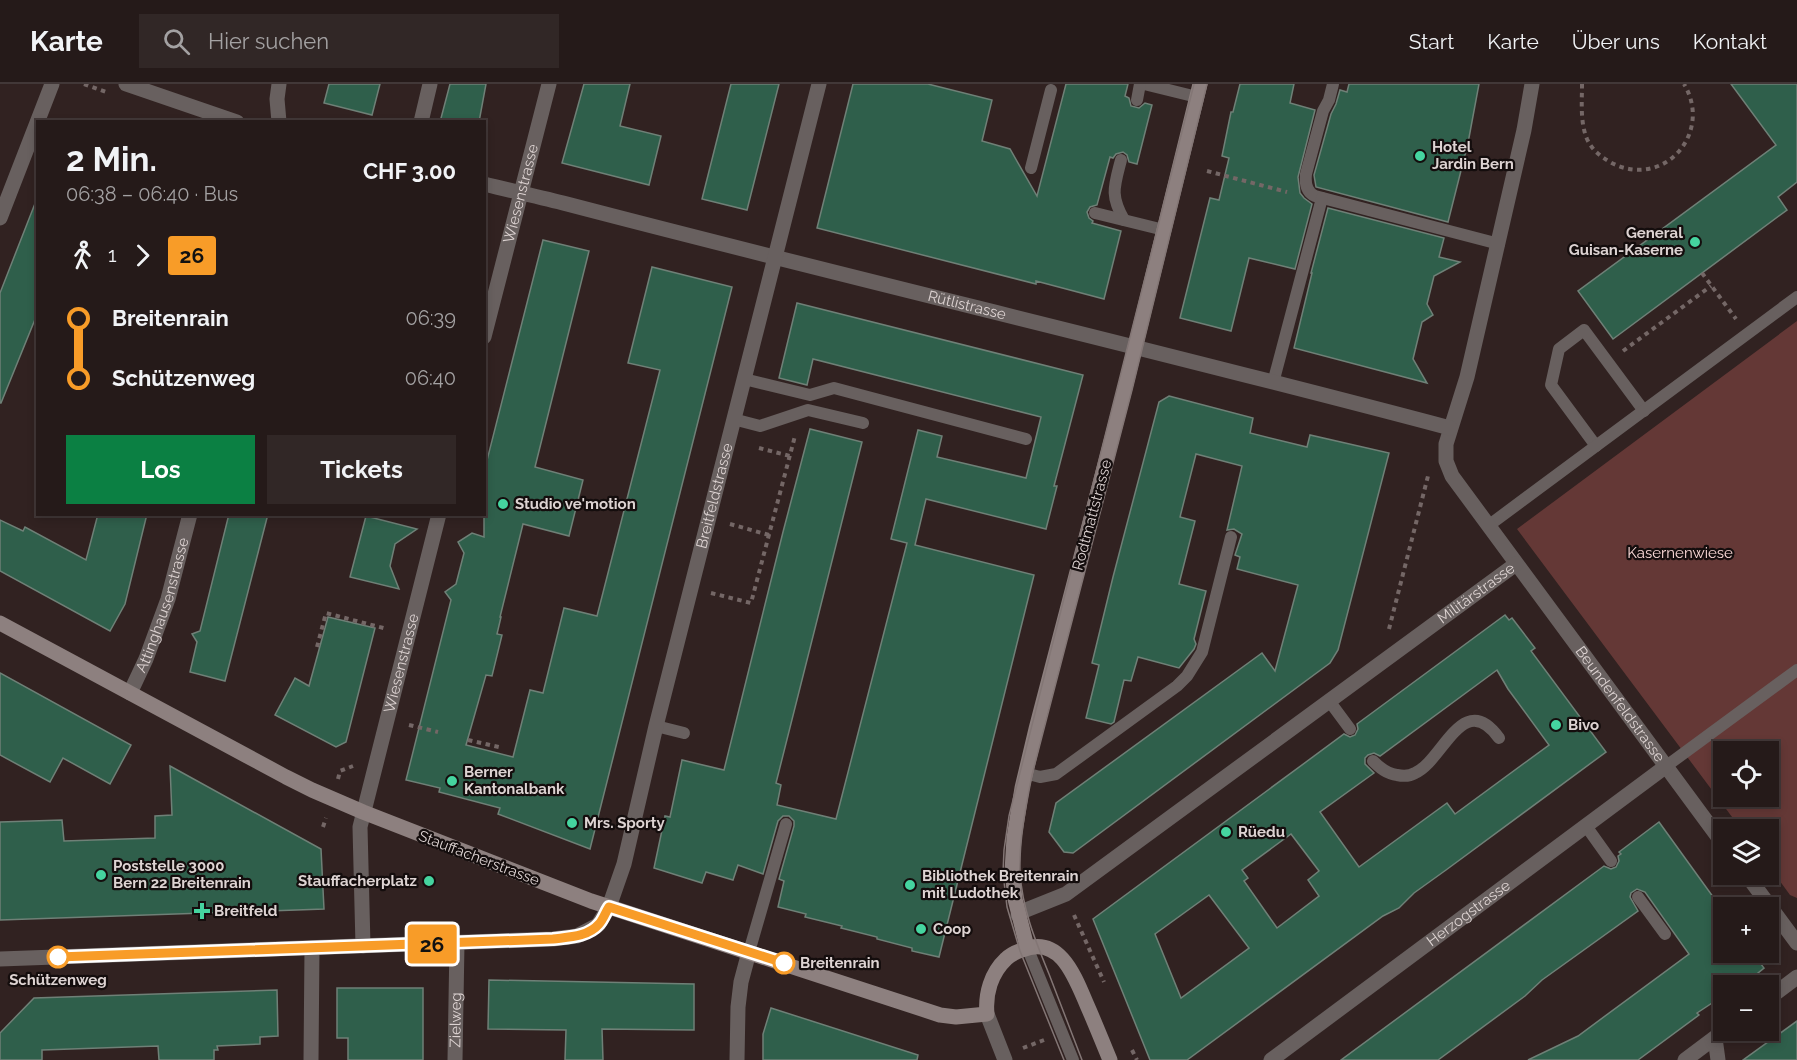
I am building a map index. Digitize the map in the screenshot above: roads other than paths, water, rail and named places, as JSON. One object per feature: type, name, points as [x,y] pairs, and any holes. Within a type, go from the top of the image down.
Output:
[{"type":"street","points":[[38,120],[52,84]]},
{"type":"street","points":[[126,84],[231,120]]},
{"type":"street","points":[[279,84],[277,99],[279,120]]},
{"type":"street","points":[[421,120],[430,84]]},
{"type":"street","name":"Wiesenstrasse","points":[[486,329],[549,84]]},
{"type":"street","name":"Breitfeldstrasse","points":[[609,907],[624,864],[656,726],[819,84]]},
{"type":"street","name":"Militärstrasse","points":[[1018,915],[1066,894],[1516,564],[1452,476],[1446,461],[1446,444],[1467,377],[1499,244],[1533,84]]},
{"type":"street","name":"Rodtmattstrasse","points":[[1027,947],[1018,915],[1013,884],[1012,854],[1025,773],[1199,91]]},
{"type":"street","points":[[0,218],[36,125]]},
{"type":"street","name":"Rütlistrasse","points":[[486,184],[774,258],[1135,346],[1450,428]]},
{"type":"street","name":"Attinghausenstrasse","points":[[130,693],[146,659],[168,599],[189,516]]},
{"type":"street","name":"Wiesenstrasse","points":[[363,812],[439,516]]},
{"type":"street","name":"Beundenfeldstrasse","points":[[1516,564],[1713,830]]},
{"type":"street","name":"Stauffacherstrasse","points":[[0,623],[304,786],[363,812],[609,907],[945,1016],[965,1017],[987,1014]]},
{"type":"street","name":"Herzogstrasse","points":[[1271,1060],[1665,767]]},
{"type":"street","points":[[363,812],[359,838],[363,946]]},
{"type":"street","points":[[1754,885],[1797,943]]},
{"type":"street","points":[[0,959],[553,939],[578,936],[598,925],[609,907]]},
{"type":"street","name":"Zielweg","points":[[455,1060],[457,943]]},
{"type":"street","points":[[1005,1060],[987,1014],[987,995],[998,970],[1006,959],[1027,947],[1038,946],[1045,947],[1064,961],[1075,977],[1110,1060]]},
{"type":"street","points":[[311,1060],[312,948]]},
{"type":"street","points":[[737,1060],[738,1007],[741,982],[749,952]]},
{"type":"street","points":[[1779,990],[1797,976]]},
{"type":"street","points":[[1685,1060],[1713,1039]]},
{"type":"street","points":[[1718,1060],[1719,1041]]},
{"type":"lane","points":[[1137,100],[1142,84],[1199,91]]},
{"type":"lane","points":[[1333,84],[1329,100],[1323,111],[1306,174],[1305,182],[1316,195],[1499,244]]},
{"type":"lane","points":[[1031,168],[1051,90]]},
{"type":"lane","points":[[1121,160],[1114,190],[1116,205],[1124,220]]},
{"type":"lane","points":[[1273,383],[1316,195]]},
{"type":"lane","points":[[1095,213],[1164,230]]},
{"type":"lane","points":[[1488,526],[1797,297]]},
{"type":"lane","points":[[1596,446],[1551,385],[1559,349],[1584,330],[1644,411]]},
{"type":"lane","points":[[744,379],[810,395],[834,388],[1026,438]]},
{"type":"lane","points":[[733,419],[760,426],[808,410],[863,423]]},
{"type":"lane","points":[[1025,773],[1040,777],[1056,774],[1177,686],[1187,676],[1202,652],[1231,537]]},
{"type":"lane","points":[[1665,767],[1797,670]]},
{"type":"lane","points":[[1330,702],[1350,729]]},
{"type":"lane","points":[[1373,761],[1381,769],[1394,775],[1415,773],[1428,763],[1461,725],[1467,722],[1473,721],[1488,726],[1499,738]]},
{"type":"lane","points":[[656,726],[684,733]]},
{"type":"lane","points":[[749,952],[786,824]]},
{"type":"lane","points":[[1586,826],[1611,861]]},
{"type":"lane","points":[[1638,897],[1665,934]]},
{"type":"lane","points":[[1027,947],[1073,1060]]},
{"type":"tram line","points":[[1064,1060],[1020,951],[1007,907],[1003,873],[1004,850],[1009,816],[1194,84]]},
{"type":"tram line","points":[[1082,1060],[1026,911],[1020,872],[1025,811],[1032,775],[1132,390],[1207,84]]},
{"type":"place","name":"Hotel Jardin Bern","points":[[1420,156]]},
{"type":"place","name":"General Guisan-Kaserne","points":[[1695,242]]},
{"type":"place","name":"Studio ve'motion","points":[[503,504]]},
{"type":"place","name":"Bivo","points":[[1556,725]]},
{"type":"place","name":"Berner Kantonalbank","points":[[452,781]]},
{"type":"place","name":"Mrs. Sporty","points":[[572,823]]},
{"type":"place","name":"Rüedu","points":[[1226,832]]},
{"type":"place","name":"Poststelle 3000 Bern 22 Breitenrain","points":[[101,875]]},
{"type":"place","name":"Stauffacherplatz","points":[[429,881]]},
{"type":"place","name":"Bibliothek Breitenrain mit Ludothek","points":[[910,885]]},
{"type":"place","name":"Breitfeld","points":[[202,911]]},
{"type":"place","name":"Coop","points":[[921,929]]},
{"type":"place","name":"Schützenweg","points":[[58,957]]},
{"type":"place","name":"Breitenrain","points":[[784,963]]},
{"type":"park label","name":"Kasernenwiese","points":[[1680,553]]}]
